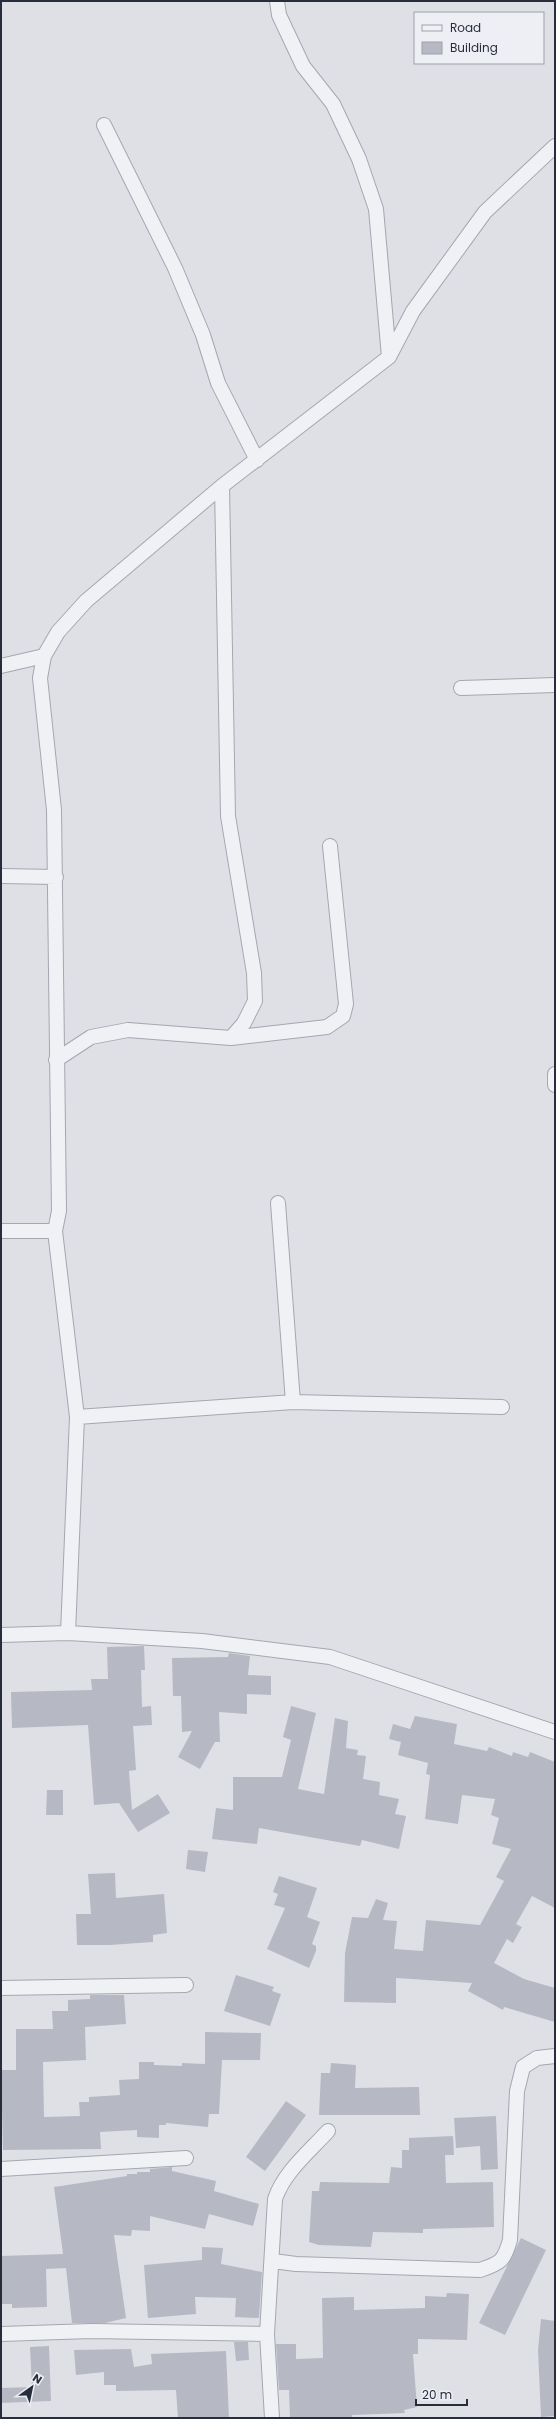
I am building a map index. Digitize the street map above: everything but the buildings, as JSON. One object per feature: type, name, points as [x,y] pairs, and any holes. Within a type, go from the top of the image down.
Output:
[{"type":"street","points":[[277,1],[279,15],[303,66],[333,104],[359,159],[376,209],[389,356]]},
{"type":"street","points":[[104,125],[176,268],[203,335],[218,383],[257,460]]},
{"type":"street","points":[[68,1633],[77,1417],[55,1231],[59,1211],[56,1060],[56,877],[54,810],[40,678],[44,656],[58,632],[86,601],[222,486],[389,356],[417,306],[485,212],[555,146]]},
{"type":"street","points":[[222,486],[228,816],[254,973],[254,1001],[244,1023],[231,1038]]},
{"type":"street","points":[[1,666],[44,656]]},
{"type":"street","points":[[461,688],[555,685]]},
{"type":"street","points":[[56,1060],[91,1038],[128,1030],[231,1038],[327,1027],[343,1016],[346,1004],[330,846]]},
{"type":"street","points":[[1,876],[56,877]]},
{"type":"street","points":[[555,1074],[555,1085]]},
{"type":"street","points":[[278,1203],[293,1402]]},
{"type":"street","points":[[1,1231],[55,1231]]},
{"type":"street","points":[[77,1417],[293,1402],[502,1407]]},
{"type":"street","points":[[1,1634],[68,1633],[202,1641],[330,1656],[555,1732]]},
{"type":"street","points":[[1,1988],[186,1985]]},
{"type":"street","points":[[272,2261],[296,2264],[480,2270],[496,2265],[505,2257],[510,2240],[517,2091],[523,2067],[537,2058],[555,2056]]},
{"type":"street","points":[[272,2418],[267,2334],[276,2199],[279,2186],[286,2176],[328,2131]]},
{"type":"street","points":[[1,2169],[186,2158]]},
{"type":"street","points":[[1,2334],[91,2331],[267,2334]]}]
